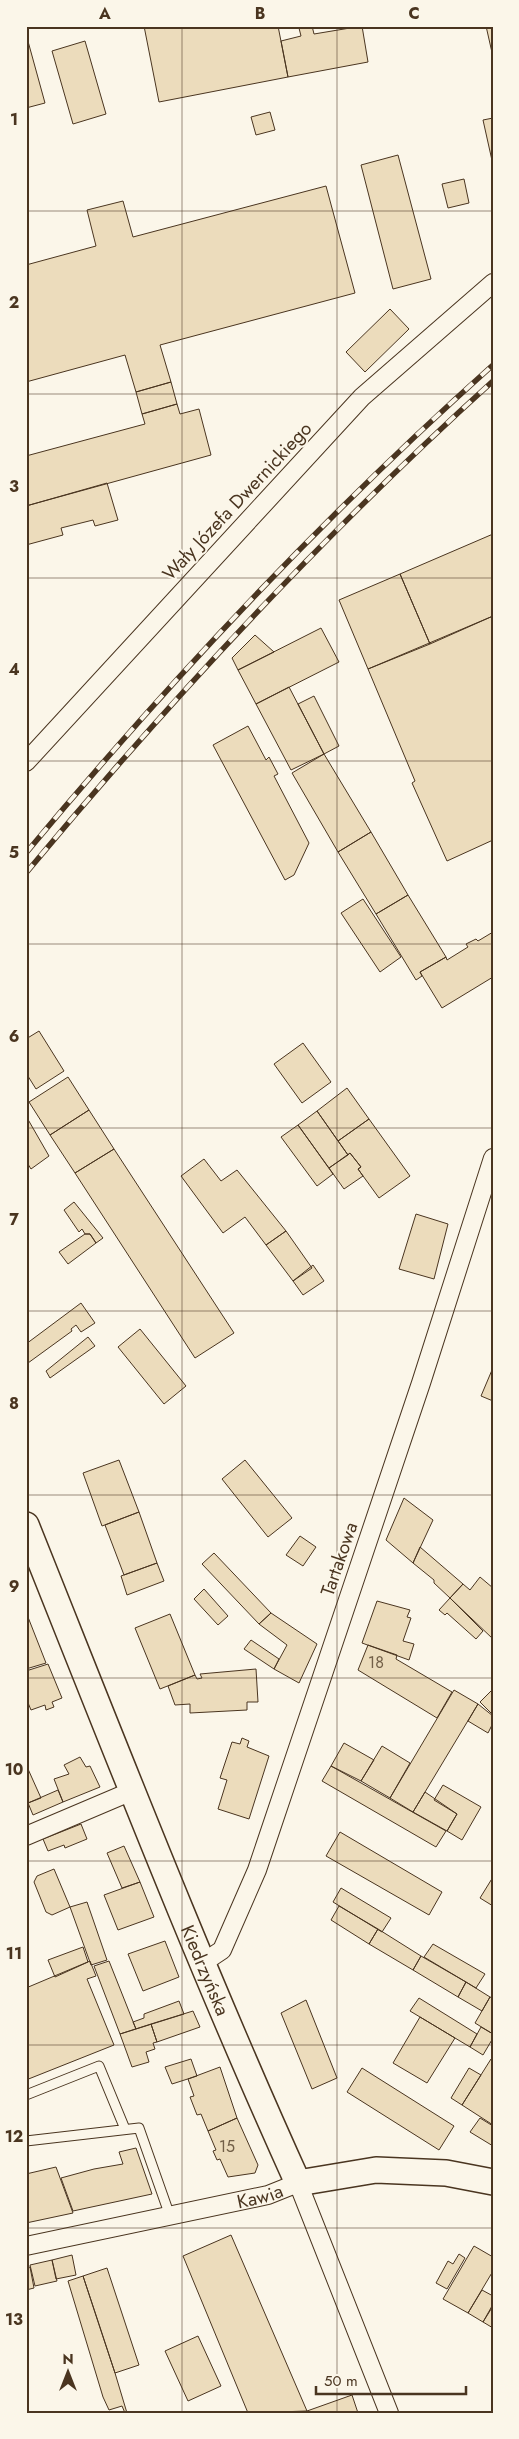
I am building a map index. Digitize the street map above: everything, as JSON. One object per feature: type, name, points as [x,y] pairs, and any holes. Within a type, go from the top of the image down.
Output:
[{"type":"street","name":"Wały Józefa Dwernickiego","points":[[26,762],[362,397],[493,283]]},
{"type":"street","name":"Tartakowa","points":[[204,1962],[222,1950],[257,1870],[422,1383],[493,1158]]},
{"type":"street","name":"Kiedrzyńska","points":[[26,1525],[132,1790],[254,2086],[298,2183],[389,2413]]},
{"type":"street","points":[[26,1836],[132,1790]]},
{"type":"street","name":"Kawia","points":[[26,2246],[268,2195],[298,2183],[376,2170],[446,2173],[493,2182]]},
{"type":"lane","points":[[26,2095],[99,2066],[125,2129]]},
{"type":"lane","points":[[26,2141],[139,2128],[170,2216]]},
{"type":"building","points":[[144,26],[278,26],[288,77],[159,102]]},
{"type":"building","points":[[312,26],[314,34],[362,26],[368,62],[288,77],[281,41],[301,36],[299,28]]},
{"type":"building","points":[[486,26],[493,26],[493,57]]},
{"type":"building","points":[[26,34],[45,103],[26,108]]},
{"type":"building","points":[[85,41],[106,114],[73,124],[52,51]]},
{"type":"building","points":[[270,112],[275,130],[256,135],[251,117]]},
{"type":"building","points":[[493,118],[493,165],[483,120]]},
{"type":"building","points":[[398,155],[431,279],[393,289],[361,165]]},
{"type":"building","points":[[464,179],[469,203],[448,208],[442,184]]},
{"type":"building","points":[[326,186],[355,293],[160,345],[171,382],[136,392],[125,355],[26,382],[26,265],[96,246],[87,210],[123,201],[133,237]]},
{"type":"building","points":[[390,309],[409,329],[365,372],[346,352]]},
{"type":"building","points":[[171,382],[177,404],[142,414],[136,392]]},
{"type":"building","points":[[177,404],[180,414],[199,409],[211,455],[26,506],[26,456],[145,424],[142,414]]},
{"type":"building","points":[[107,483],[118,520],[95,526],[93,520],[61,528],[63,535],[26,545],[26,506]]},
{"type":"building","points":[[493,534],[493,616],[430,644],[400,574]]},
{"type":"building","points":[[400,574],[430,644],[368,669],[339,600]]},
{"type":"building","points":[[493,616],[493,840],[447,861],[412,783],[415,781],[368,669]]},
{"type":"building","points":[[321,628],[339,662],[256,704],[238,670]]},
{"type":"building","points":[[255,635],[274,652],[238,670],[232,658]]},
{"type":"building","points":[[289,687],[324,754],[291,770],[256,704]]},
{"type":"building","points":[[314,696],[339,746],[324,754],[298,704]]},
{"type":"building","points":[[248,726],[266,760],[269,757],[278,774],[274,776],[309,843],[294,875],[285,880],[213,745]]},
{"type":"building","points":[[324,754],[371,832],[338,852],[292,773]]},
{"type":"building","points":[[371,832],[408,895],[376,914],[338,852]]},
{"type":"building","points":[[408,895],[446,957],[420,972],[422,976],[416,980],[376,914]]},
{"type":"building","points":[[363,899],[401,957],[380,972],[341,913]]},
{"type":"building","points":[[493,932],[493,977],[442,1008],[420,972],[446,957],[447,960],[468,947],[466,944],[476,939],[478,941]]},
{"type":"building","points":[[39,1031],[64,1071],[36,1089],[26,1073],[26,1039]]},
{"type":"building","points":[[303,1043],[331,1082],[302,1103],[274,1064]]},
{"type":"building","points":[[68,1077],[89,1110],[50,1135],[29,1102]]},
{"type":"building","points":[[347,1088],[369,1119],[338,1141],[317,1111]]},
{"type":"building","points":[[89,1110],[114,1149],[75,1173],[50,1135]]},
{"type":"building","points":[[317,1111],[348,1155],[329,1168],[298,1125]]},
{"type":"building","points":[[26,1116],[49,1156],[31,1169],[26,1161]]},
{"type":"building","points":[[369,1119],[410,1176],[379,1198],[358,1169],[361,1167],[350,1153],[348,1155],[338,1141]]},
{"type":"building","points":[[298,1125],[333,1174],[317,1186],[281,1137]]},
{"type":"building","points":[[114,1149],[234,1333],[195,1358],[75,1173]]},
{"type":"building","points":[[350,1153],[361,1167],[358,1169],[363,1176],[344,1189],[329,1168]]},
{"type":"building","points":[[204,1159],[221,1181],[237,1170],[286,1231],[266,1245],[245,1217],[223,1233],[181,1176]]},
{"type":"building","points":[[74,1202],[103,1238],[96,1243],[90,1234],[85,1234],[82,1229],[79,1232],[64,1210]]},
{"type":"building","points":[[416,1214],[448,1224],[434,1279],[399,1269]]},
{"type":"building","points":[[286,1231],[312,1268],[293,1281],[266,1245]]},
{"type":"building","points":[[85,1234],[90,1234],[96,1243],[68,1264],[59,1252]]},
{"type":"building","points":[[313,1265],[324,1281],[303,1295],[293,1281]]},
{"type":"building","points":[[81,1303],[95,1323],[81,1332],[76,1325],[71,1329],[72,1331],[28,1363],[26,1360],[26,1344]]},
{"type":"building","points":[[140,1329],[186,1386],[164,1404],[118,1347]]},
{"type":"building","points":[[88,1337],[95,1346],[50,1378],[46,1371]]},
{"type":"building","points":[[493,1370],[493,1401],[481,1396]]},
{"type":"building","points":[[119,1460],[139,1512],[102,1526],[83,1473]]},
{"type":"building","points":[[245,1460],[292,1518],[268,1537],[222,1479]]},
{"type":"building","points":[[404,1498],[433,1520],[413,1563],[386,1540]]},
{"type":"building","points":[[139,1512],[157,1563],[124,1575],[105,1525]]},
{"type":"building","points":[[300,1536],[316,1547],[303,1566],[286,1555]]},
{"type":"building","points":[[420,1547],[463,1584],[450,1598],[434,1583],[434,1580],[413,1563]]},
{"type":"building","points":[[214,1553],[271,1613],[259,1624],[202,1564]]},
{"type":"building","points":[[157,1563],[164,1581],[127,1595],[121,1576]]},
{"type":"building","points":[[480,1577],[493,1588],[493,1639],[450,1598],[463,1584],[470,1590]]},
{"type":"building","points":[[204,1589],[228,1616],[218,1625],[194,1599]]},
{"type":"building","points":[[450,1598],[483,1631],[476,1639],[447,1613],[445,1615],[439,1610]]},
{"type":"building","points":[[377,1601],[410,1610],[407,1617],[411,1618],[403,1641],[414,1644],[409,1660],[362,1643]]},
{"type":"building","points":[[26,1612],[46,1663],[26,1669]]},
{"type":"building","points":[[271,1613],[317,1644],[299,1683],[274,1669],[287,1645],[259,1624]]},
{"type":"building","points":[[170,1614],[195,1675],[160,1689],[135,1628]]},
{"type":"building","points":[[251,1640],[279,1659],[274,1669],[244,1649]]},
{"type":"building","points":[[368,1645],[397,1655],[396,1659],[452,1692],[437,1718],[358,1670]]},
{"type":"building","points":[[48,1664],[62,1698],[52,1702],[54,1707],[46,1710],[45,1705],[31,1710],[26,1698],[26,1671]]},
{"type":"building","points":[[256,1669],[258,1702],[247,1702],[247,1710],[190,1713],[190,1704],[175,1705],[168,1686],[195,1675],[197,1679],[202,1678],[200,1674]]},
{"type":"building","points":[[493,1689],[493,1715],[480,1702]]},
{"type":"building","points":[[454,1690],[478,1704],[413,1812],[390,1798]]},
{"type":"building","points":[[478,1704],[493,1716],[493,1723],[488,1733],[468,1721]]},
{"type":"building","points":[[242,1738],[249,1741],[247,1747],[269,1756],[249,1819],[218,1809],[227,1780],[220,1778],[232,1742],[240,1744]]},
{"type":"building","points":[[344,1743],[374,1760],[361,1781],[331,1766]]},
{"type":"building","points":[[382,1746],[410,1763],[390,1798],[361,1781]]},
{"type":"building","points":[[80,1757],[86,1767],[90,1766],[100,1787],[63,1802],[54,1779],[69,1774],[64,1765]]},
{"type":"building","points":[[331,1766],[446,1831],[436,1847],[322,1781]]},
{"type":"building","points":[[28,1769],[41,1798],[28,1803],[26,1799],[26,1770]]},
{"type":"building","points":[[443,1785],[481,1807],[462,1840],[447,1831],[457,1814],[434,1800]]},
{"type":"building","points":[[58,1790],[63,1802],[33,1815],[28,1803]]},
{"type":"building","points":[[425,1792],[457,1814],[447,1831],[413,1812]]},
{"type":"building","points":[[81,1824],[87,1839],[65,1848],[64,1845],[48,1851],[43,1839]]},
{"type":"building","points":[[340,1832],[442,1892],[429,1915],[326,1856]]},
{"type":"building","points":[[124,1846],[140,1882],[122,1888],[107,1853]]},
{"type":"building","points":[[54,1869],[70,1907],[52,1915],[46,1912],[34,1882],[37,1876]]},
{"type":"building","points":[[493,1877],[493,1906],[480,1898]]},
{"type":"building","points":[[140,1882],[154,1917],[118,1930],[104,1895]]},
{"type":"building","points":[[341,1888],[391,1918],[382,1932],[333,1902]]},
{"type":"building","points":[[87,1902],[107,1960],[91,1965],[70,1907]]},
{"type":"building","points":[[339,1906],[378,1929],[369,1944],[331,1920]]},
{"type":"building","points":[[378,1929],[421,1956],[413,1970],[369,1944]]},
{"type":"building","points":[[165,1941],[179,1977],[143,1991],[128,1954]]},
{"type":"building","points":[[433,1944],[485,1974],[476,1988],[424,1957]]},
{"type":"building","points":[[83,1947],[88,1962],[55,1977],[48,1960]]},
{"type":"building","points":[[421,1956],[466,1982],[458,1997],[413,1970]]},
{"type":"building","points":[[90,1961],[96,1976],[87,1979],[114,2045],[26,2080],[26,1988]]},
{"type":"building","points":[[109,1961],[136,2029],[120,2034],[94,1966]]},
{"type":"building","points":[[466,1982],[490,1997],[482,2011],[458,1997]]},
{"type":"building","points":[[490,1997],[493,1998],[493,2034],[475,2023]]},
{"type":"building","points":[[419,1998],[477,2034],[470,2047],[410,2011]]},
{"type":"building","points":[[306,2000],[337,2078],[312,2089],[281,2013]]},
{"type":"building","points":[[179,2001],[184,2014],[136,2029],[133,2022],[144,2018],[144,2014]]},
{"type":"building","points":[[193,2011],[200,2027],[157,2042],[151,2024]]},
{"type":"building","points":[[420,2017],[455,2038],[427,2083],[393,2063]]},
{"type":"building","points":[[151,2024],[157,2042],[153,2043],[155,2049],[146,2052],[149,2062],[132,2067],[120,2034]]},
{"type":"building","points":[[481,2027],[493,2034],[493,2038],[483,2055],[470,2047]]},
{"type":"building","points":[[191,2059],[197,2076],[172,2084],[165,2067]]},
{"type":"building","points":[[491,2059],[493,2060],[493,2125],[462,2105]]},
{"type":"building","points":[[220,2067],[237,2118],[208,2131],[201,2114],[197,2115],[190,2097],[194,2096],[188,2079]]},
{"type":"building","points":[[362,2068],[454,2126],[439,2150],[347,2092]]},
{"type":"building","points":[[469,2068],[481,2075],[462,2105],[451,2098]]},
{"type":"building","points":[[237,2118],[258,2165],[255,2173],[228,2177],[220,2159],[217,2160],[213,2151],[216,2150],[208,2131]]},
{"type":"building","points":[[480,2118],[493,2126],[493,2146],[470,2132]]},
{"type":"building","points":[[136,2148],[152,2194],[73,2211],[61,2178],[94,2169],[123,2164],[119,2152]]},
{"type":"building","points":[[56,2167],[73,2213],[26,2223],[26,2174]]},
{"type":"building","points":[[231,2235],[307,2411],[248,2413],[183,2256]]},
{"type":"building","points":[[474,2246],[493,2257],[493,2271],[468,2313],[443,2299]]},
{"type":"building","points":[[459,2254],[465,2258],[447,2289],[436,2283],[448,2261],[453,2264]]},
{"type":"building","points":[[72,2255],[76,2275],[56,2279],[52,2260]]},
{"type":"building","points":[[52,2260],[57,2281],[35,2286],[30,2265]]},
{"type":"building","points":[[30,2267],[34,2288],[26,2290],[26,2268]]},
{"type":"building","points":[[107,2268],[139,2365],[115,2373],[83,2276]]},
{"type":"building","points":[[83,2276],[127,2413],[125,2413],[122,2406],[109,2410],[103,2397],[68,2281]]},
{"type":"building","points":[[482,2290],[493,2296],[493,2306],[483,2322],[468,2313]]},
{"type":"building","points":[[493,2307],[493,2328],[483,2322]]},
{"type":"building","points":[[198,2336],[221,2386],[188,2401],[165,2351]]},
{"type":"building","points":[[352,2395],[358,2413],[303,2413],[307,2411]]},
{"type":"railway","points":[[26,853],[136,725],[250,600],[369,480],[493,365]]},
{"type":"railway","points":[[26,873],[136,745],[250,619],[369,498],[493,381]]}]
